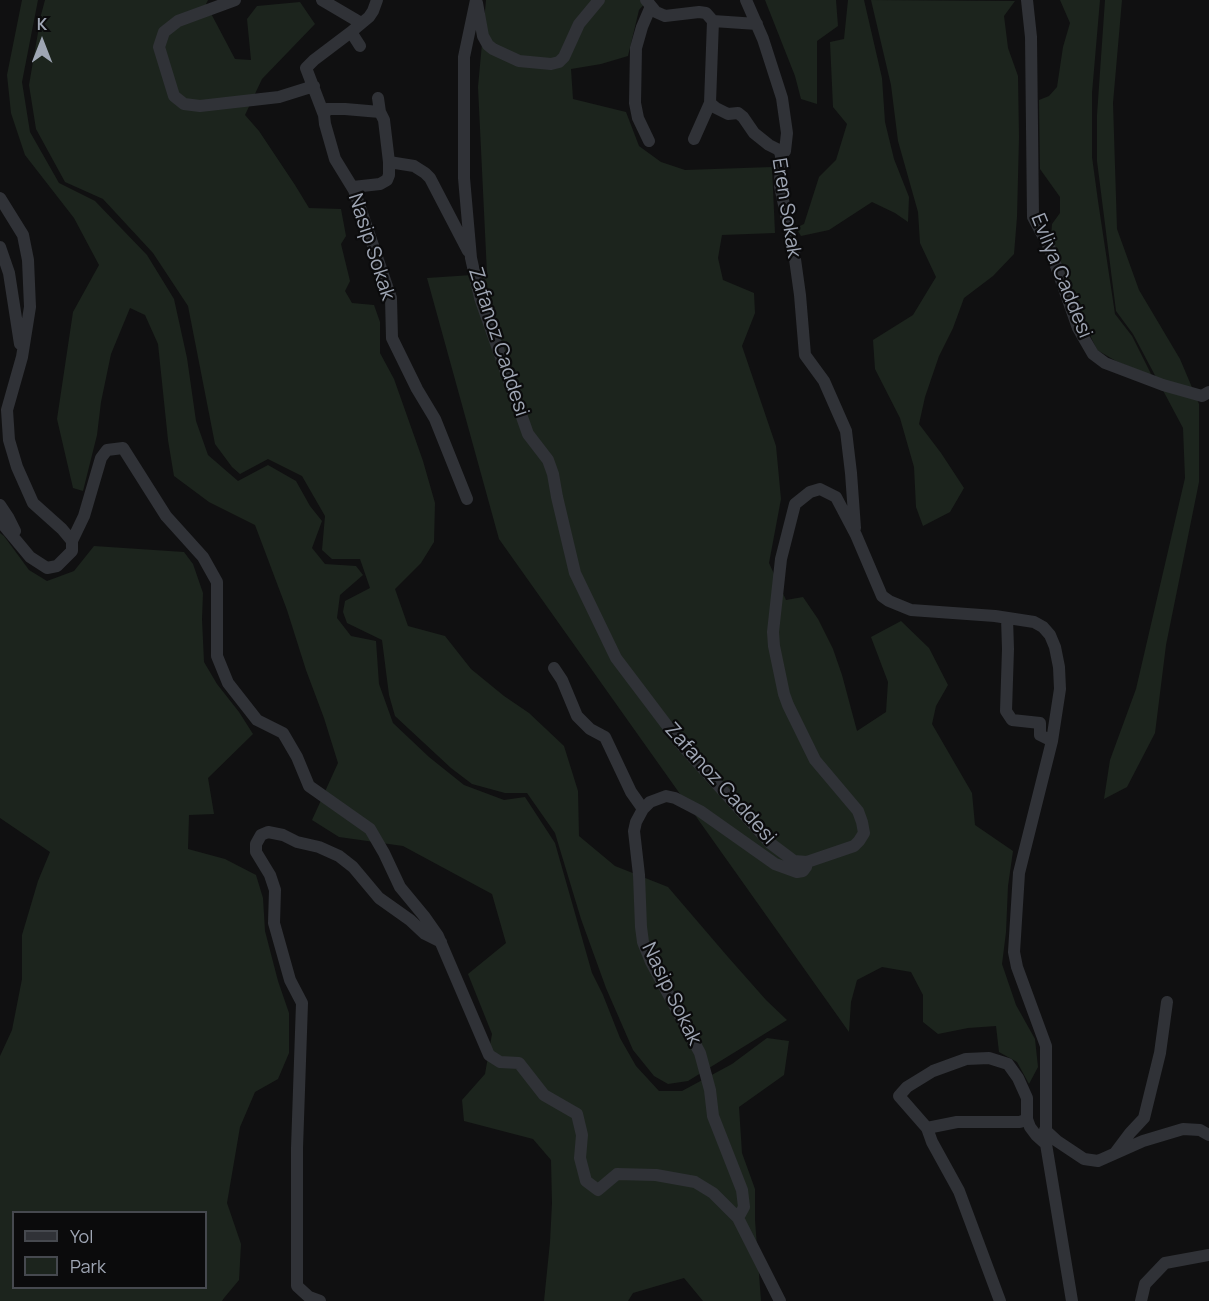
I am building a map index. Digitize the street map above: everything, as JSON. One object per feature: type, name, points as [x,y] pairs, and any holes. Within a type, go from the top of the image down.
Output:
[{"type":"street","points":[[235,0],[178,21],[164,32],[159,47],[174,96],[184,104],[200,106],[279,97],[314,86]]},
{"type":"street","points":[[322,0],[356,28],[360,46]]},
{"type":"street","points":[[356,28],[369,17],[377,0]]},
{"type":"street","points":[[476,0],[483,36],[488,45],[519,61],[551,64],[559,62],[564,57],[579,24],[599,0]]},
{"type":"street","name":"Zafanoz Caddesi","points":[[476,0],[464,57],[464,178],[471,258],[480,298],[528,434],[548,460],[553,474],[575,573],[616,658],[681,744],[770,843],[794,861],[807,862]]},
{"type":"street","points":[[746,0],[757,24],[782,98],[787,133],[785,151],[781,155]]},
{"type":"street","name":"Evliya Caddesi","points":[[1027,0],[1031,37],[1033,217],[1050,249],[1078,328],[1093,354],[1105,363],[1163,385],[1202,396],[1209,392]]},
{"type":"street","points":[[649,3],[656,12],[665,16],[699,12],[706,13],[713,21],[710,103],[694,139]]},
{"type":"street","points":[[649,3],[636,48],[635,103],[638,118],[649,141]]},
{"type":"street","points":[[713,21],[757,24]]},
{"type":"street","name":"Nasip Sokak","points":[[356,28],[306,68],[324,115],[335,159],[353,187],[391,298],[392,338],[417,389],[435,419],[466,499]]},
{"type":"street","points":[[353,187],[380,184],[387,180],[389,175],[384,120],[378,98]]},
{"type":"street","name":"Eren Sokak","points":[[710,103],[728,114],[738,113],[754,133],[779,150],[781,155],[780,186],[794,252],[806,355],[824,381],[846,431],[856,535]]},
{"type":"street","points":[[324,115],[327,109],[380,112]]},
{"type":"street","points":[[389,162],[414,166],[430,178],[471,258]]},
{"type":"street","points":[[0,198],[23,235],[28,260],[30,308],[22,357],[7,410],[9,440],[17,467],[33,503],[72,541]]},
{"type":"street","points":[[0,247],[9,273],[22,357]]},
{"type":"street","points":[[0,520],[30,557],[47,568],[57,566],[72,551],[72,541],[84,516],[101,458],[106,450],[123,448],[166,516],[203,556],[218,582],[217,656],[228,683],[257,720],[283,732],[309,786],[370,829],[400,887],[438,936],[489,1054],[500,1062],[519,1063],[544,1095],[577,1114],[582,1135],[580,1158],[586,1181],[598,1190],[617,1174],[656,1175],[695,1182],[713,1193],[738,1218],[780,1301]]},
{"type":"street","points":[[554,668],[562,680],[577,716],[590,729],[605,737],[631,792],[643,809],[650,802],[660,798],[666,796],[675,798],[700,812],[775,864],[797,872],[803,871],[807,862],[854,846],[864,833],[858,811],[815,760],[784,694],[773,632],[781,559],[795,504],[810,492],[820,489],[836,497],[856,535],[882,596],[889,601],[911,610],[1034,622],[1050,635],[1059,667],[1060,689],[1052,741],[1019,873],[1014,952],[1017,968],[1046,1046],[1046,1144],[1072,1301]]},
{"type":"street","points":[[0,505],[21,546]]},
{"type":"street","points":[[1007,618],[1006,711],[1012,720],[1040,723],[1040,735],[1052,741]]},
{"type":"street","name":"Nasip Sokak","points":[[643,809],[634,831],[643,942],[651,962],[700,1053],[713,1116],[742,1190],[744,1207],[738,1218]]},
{"type":"street","points":[[320,1301],[309,1297],[297,1286],[297,1148],[302,1003],[290,980],[280,946],[274,923],[275,890],[270,875],[256,852],[256,843],[261,835],[268,832],[320,847],[339,856],[353,867],[379,898],[425,934],[441,942]]},
{"type":"street","points":[[1114,1154],[1144,1118],[1160,1053],[1167,1002]]},
{"type":"street","points":[[1000,1301],[959,1191],[932,1142],[927,1128],[899,1096],[907,1087],[933,1071],[966,1059],[989,1058],[1008,1064],[1018,1078],[1027,1098],[1027,1119],[1030,1127],[1046,1144]]},
{"type":"street","points":[[927,1128],[957,1122],[1020,1122],[1027,1119]]},
{"type":"street","points":[[1045,1130],[1084,1159],[1098,1161],[1143,1142],[1183,1129],[1200,1130],[1209,1135]]},
{"type":"street","points":[[1141,1301],[1145,1284],[1165,1263],[1209,1255]]},
{"type":"green space","points":[[22,0],[38,0],[22,82],[30,132],[59,183],[95,201],[147,255],[174,299],[187,358],[196,421],[208,455],[238,481],[268,465],[296,481],[310,506],[322,521],[312,548],[325,564],[356,566],[363,575],[340,595],[337,618],[351,636],[376,641],[379,684],[393,723],[429,757],[464,785],[504,800],[525,797],[555,843],[592,973],[620,1038],[636,1066],[659,1091],[682,1091],[732,1064],[767,1038],[789,1041],[784,1075],[739,1107],[742,1153],[755,1189],[761,1301],[703,1301],[684,1278],[633,1293],[628,1301],[544,1301],[552,1203],[551,1160],[533,1139],[464,1121],[462,1100],[485,1074],[492,1034],[468,974],[506,943],[492,894],[403,846],[339,837],[312,820],[338,763],[287,610],[255,525],[209,502],[174,476],[158,344],[145,315],[130,308],[111,354],[97,435],[83,491],[73,488],[57,419],[73,312],[99,265],[74,218],[25,155],[11,113],[7,75]]},
{"type":"green space","points":[[45,0],[208,0],[206,4],[235,59],[251,60],[247,19],[257,6],[300,2],[315,24],[262,79],[245,115],[259,131],[309,208],[341,209],[346,236],[341,244],[350,281],[345,291],[352,303],[374,305],[380,322],[380,353],[394,379],[435,503],[434,542],[421,563],[395,589],[408,626],[445,636],[471,669],[529,713],[564,746],[578,791],[579,836],[615,866],[668,887],[766,1000],[787,1020],[688,1081],[668,1084],[654,1076],[633,1050],[606,988],[581,919],[555,833],[527,793],[505,793],[472,784],[451,768],[395,716],[389,695],[382,640],[347,623],[343,612],[345,601],[370,588],[360,559],[332,559],[322,550],[325,516],[302,476],[268,459],[240,474],[232,467],[215,444],[188,306],[153,253],[103,199],[65,182],[36,129],[29,85]]},
{"type":"green space","points":[[486,0],[648,0],[639,10],[628,56],[571,69],[573,99],[626,112],[639,146],[661,162],[685,170],[772,167],[775,233],[722,235],[718,258],[723,280],[754,293],[755,313],[742,346],[776,446],[781,499],[769,563],[786,600],[803,597],[818,619],[833,649],[857,731],[886,712],[888,682],[871,637],[901,621],[929,648],[948,685],[936,706],[932,724],[972,793],[975,825],[1013,851],[1002,964],[1016,1005],[1035,1039],[1038,1067],[1029,1084],[1017,1062],[999,1052],[996,1026],[968,1028],[938,1034],[923,1022],[923,995],[911,972],[882,967],[857,980],[851,1002],[849,1032],[499,539],[427,278],[487,274],[478,87]]},
{"type":"green space","points":[[765,0],[836,0],[838,26],[817,41],[817,104],[801,99],[795,76]]},
{"type":"green space","points":[[848,0],[864,0],[882,78],[885,122],[894,159],[909,197],[908,222],[872,202],[829,230],[801,236],[796,228],[804,224],[819,177],[836,160],[847,124],[833,107],[830,42],[844,39]]},
{"type":"green space","points":[[871,0],[1015,1],[1004,16],[1008,48],[1018,76],[1019,137],[1014,254],[993,276],[964,298],[939,356],[925,397],[919,424],[964,488],[950,512],[923,526],[916,507],[914,467],[900,418],[875,369],[873,340],[913,315],[936,277],[920,243],[918,212],[898,141],[891,85]]},
{"type":"green space","points":[[1060,0],[1100,0],[1092,93],[1092,157],[1098,201],[1115,314],[1132,336],[1152,376],[1116,361],[1097,350],[1051,239],[1052,224],[1060,213],[1060,197],[1040,169],[1039,100],[1049,96],[1057,87],[1063,47],[1070,23]]},
{"type":"green space","points":[[1105,0],[1122,0],[1113,103],[1117,229],[1139,290],[1180,359],[1199,404],[1199,482],[1166,645],[1155,733],[1127,787],[1104,799],[1110,760],[1136,689],[1185,478],[1183,428],[1133,334],[1116,311],[1097,161],[1097,115]]},
{"type":"green space","points":[[0,533],[29,570],[47,581],[74,571],[94,546],[184,552],[193,564],[203,593],[204,662],[253,734],[208,778],[214,814],[189,815],[188,849],[225,859],[256,875],[263,898],[265,931],[289,1013],[289,1053],[278,1079],[255,1092],[240,1127],[227,1203],[241,1244],[239,1280],[222,1301],[0,1301],[0,1056],[12,1030],[22,979],[22,935],[38,881],[50,852],[0,818]]}]
